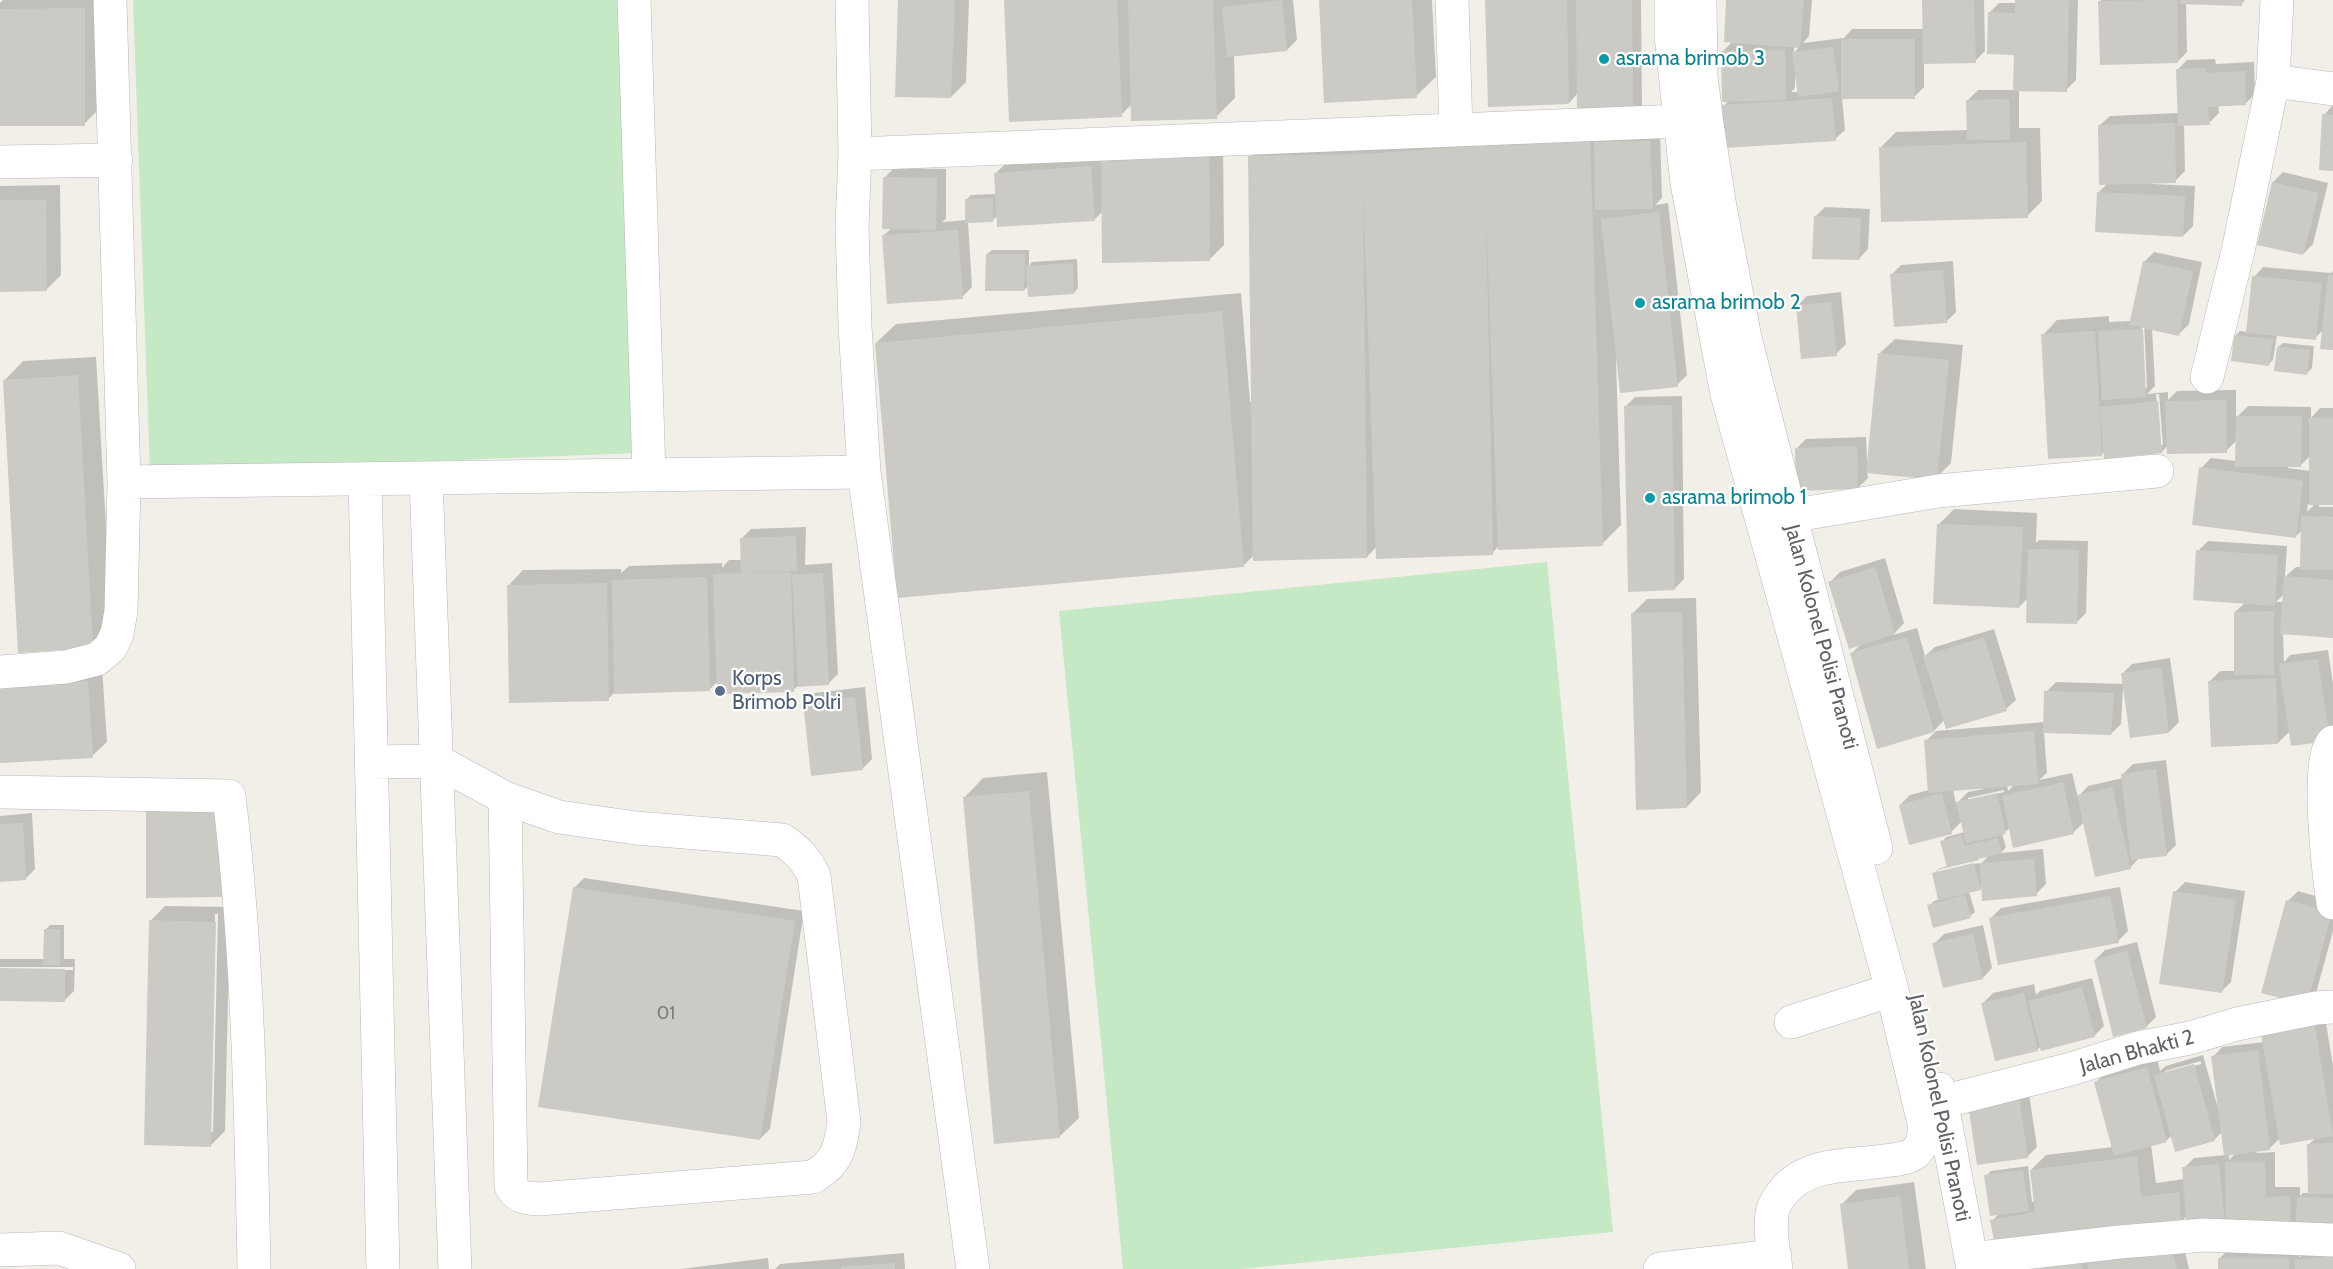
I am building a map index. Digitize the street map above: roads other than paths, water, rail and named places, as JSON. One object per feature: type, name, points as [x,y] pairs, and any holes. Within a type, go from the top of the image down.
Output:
[{"type":"street","points":[[0,672],[82,664],[97,659],[110,648],[117,634],[121,611],[124,482],[110,0]]},
{"type":"street","points":[[634,0],[649,475]]},
{"type":"street","points":[[852,0],[855,154],[853,249],[864,472],[973,1269]]},
{"type":"street","points":[[1452,0],[1455,130]]},
{"type":"street","points":[[1660,1269],[1776,1263],[1771,1218],[1773,1206],[1790,1184],[1803,1175],[1839,1165],[1897,1160],[1909,1156],[1920,1147],[1924,1134],[1923,1117],[1892,990],[1727,394],[1687,183],[1671,36],[1671,0]]},
{"type":"street","name":"Jalan Kolonel Polisi Pranoti","points":[[1700,0],[1701,77],[1720,207],[1745,338],[1942,1102],[1972,1264]]},
{"type":"street","points":[[2207,377],[2238,251],[2273,81],[2277,0]]},
{"type":"street","points":[[2273,81],[2333,90]]},
{"type":"street","points":[[855,154],[1680,121]]},
{"type":"street","points":[[0,162],[116,160]]},
{"type":"street","points":[[1790,516],[1938,491],[2157,471]]},
{"type":"street","points":[[124,482],[864,472]]},
{"type":"street","points":[[426,478],[455,1269]]},
{"type":"street","points":[[365,479],[383,1269]]},
{"type":"street","points":[[2333,742],[2328,747],[2325,765],[2326,857],[2333,903]]},
{"type":"street","points":[[372,762],[437,761],[505,798],[559,817],[636,828],[782,840],[803,857],[814,876],[844,1122],[840,1148],[825,1169],[813,1177],[539,1199],[522,1197],[514,1192],[511,1186],[505,798]]},
{"type":"street","points":[[0,792],[229,796],[237,856],[251,1108],[254,1269]]},
{"type":"street","points":[[1791,1022],[1892,990]]},
{"type":"street","name":"Jalan Bhakti 2","points":[[1942,1102],[2071,1070],[2139,1048],[2190,1038],[2237,1024],[2316,1008],[2333,1007]]},
{"type":"street","points":[[1972,1264],[2120,1242],[2204,1235],[2333,1240]]},
{"type":"street","points":[[0,1250],[59,1248],[119,1269]]},
{"type":"place","name":"asrama brimob 3","points":[[1604,59]]},
{"type":"place","name":"asrama brimob 2","points":[[1640,303]]},
{"type":"place","name":"asrama brimob 1","points":[[1650,498]]},
{"type":"place","name":"Korps Brimob Polri","points":[[720,691]]}]
